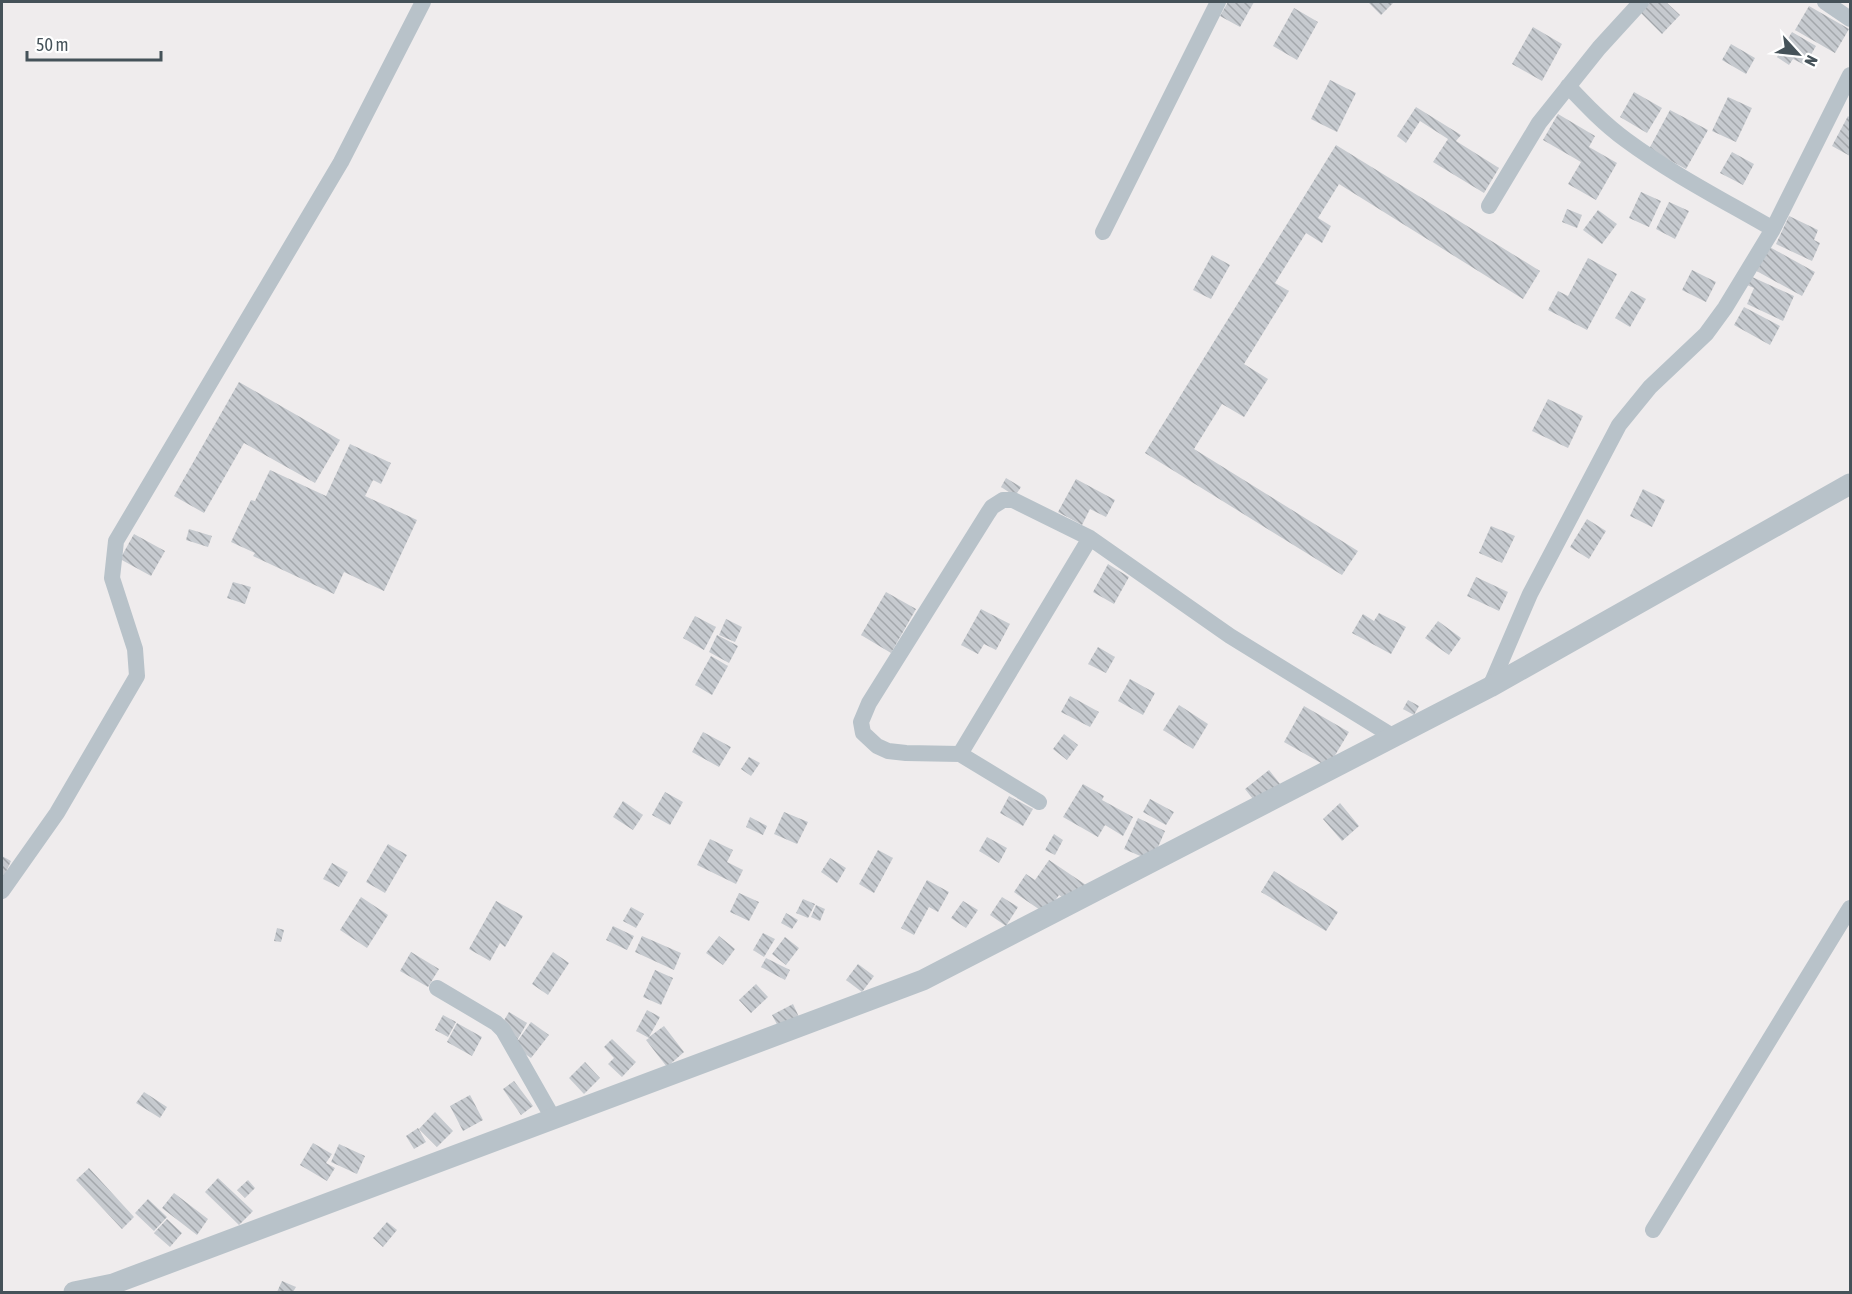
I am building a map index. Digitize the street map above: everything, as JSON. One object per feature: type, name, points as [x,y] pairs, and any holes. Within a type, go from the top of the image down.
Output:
[{"type":"street","points":[[2,891],[57,813],[137,676],[135,650],[112,578],[116,541],[340,162],[423,2]]},
{"type":"street","points":[[1103,232],[1218,2]]},
{"type":"street","points":[[1489,206],[1539,123],[1599,48],[1641,2]]},
{"type":"street","points":[[1825,2],[1851,19]]},
{"type":"street","points":[[1490,687],[1530,594],[1619,424],[1650,387],[1706,334],[1725,308],[1773,229],[1851,75]]},
{"type":"street","points":[[1568,86],[1595,114],[1625,139],[1675,173],[1773,229]]},
{"type":"street","points":[[74,1293],[113,1284],[127,1286],[553,1118],[923,980],[1490,687],[1851,484]]},
{"type":"street","points":[[1039,802],[955,752],[888,751],[877,746],[863,733],[861,722],[869,703],[988,513],[1003,500],[1013,500],[1090,538],[1230,636],[1394,737]]},
{"type":"street","points":[[960,754],[1090,538]]},
{"type":"street","points":[[1653,1230],[1851,908]]},
{"type":"street","points":[[437,988],[503,1030],[553,1118]]},
{"type":"building","points":[[1228,2],[1254,2],[1240,27],[1220,16]]},
{"type":"building","points":[[1368,2],[1394,2],[1381,15]]},
{"type":"building","points":[[1650,2],[1666,2],[1680,15],[1662,34],[1640,12]]},
{"type":"building","points":[[1809,6],[1849,29],[1835,53],[1795,30]]},
{"type":"building","points":[[1294,8],[1318,22],[1297,60],[1273,46]]},
{"type":"building","points":[[1533,27],[1562,44],[1542,81],[1512,64]]},
{"type":"building","points":[[1792,32],[1816,46],[1805,65],[1793,59],[1789,65],[1777,57]]},
{"type":"building","points":[[1731,44],[1755,58],[1746,74],[1722,60]]},
{"type":"building","points":[[1330,80],[1356,93],[1337,132],[1311,119]]},
{"type":"building","points":[[1634,92],[1662,108],[1647,133],[1620,117]]},
{"type":"building","points":[[1728,97],[1752,108],[1736,142],[1712,131]]},
{"type":"building","points":[[1416,107],[1461,135],[1456,141],[1499,168],[1484,193],[1433,162],[1448,139],[1420,121],[1406,143],[1397,136]]},
{"type":"building","points":[[1670,110],[1708,130],[1686,169],[1649,149]]},
{"type":"building","points":[[1558,114],[1595,136],[1589,147],[1617,163],[1596,200],[1568,184],[1581,162],[1543,140]]},
{"type":"building","points":[[1848,116],[1850,118],[1850,156],[1832,146]]},
{"type":"building","points":[[1336,145],[1540,271],[1523,299],[1339,184],[1318,218],[1331,226],[1322,243],[1306,233],[1275,283],[1289,291],[1244,364],[1268,379],[1244,417],[1222,404],[1194,449],[1358,551],[1342,575],[1145,453]]},
{"type":"building","points":[[1732,152],[1754,164],[1743,185],[1720,173]]},
{"type":"building","points":[[1641,192],[1661,201],[1649,227],[1629,218]]},
{"type":"building","points":[[1669,202],[1689,211],[1675,239],[1656,229]]},
{"type":"building","points":[[1567,209],[1582,215],[1577,228],[1562,222]]},
{"type":"building","points":[[1598,210],[1617,224],[1602,244],[1583,230]]},
{"type":"building","points":[[1789,216],[1818,230],[1814,240],[1820,243],[1812,261],[1776,244]]},
{"type":"building","points":[[1766,245],[1815,272],[1802,296],[1753,269]]},
{"type":"building","points":[[1212,255],[1230,265],[1211,299],[1193,290]]},
{"type":"building","points":[[1588,258],[1617,274],[1587,330],[1548,310],[1558,291],[1568,296]]},
{"type":"building","points":[[1692,270],[1716,282],[1706,302],[1682,290]]},
{"type":"building","points":[[1750,276],[1794,296],[1783,321],[1747,304],[1754,288],[1747,285]]},
{"type":"building","points":[[1631,291],[1646,299],[1630,327],[1615,318]]},
{"type":"building","points":[[1744,307],[1780,326],[1770,345],[1734,325]]},
{"type":"building","points":[[239,382],[340,440],[315,483],[244,443],[204,513],[174,496]]},
{"type":"building","points":[[1548,399],[1583,416],[1568,448],[1532,431]]},
{"type":"building","points":[[350,444],[391,463],[381,484],[373,480],[365,496],[417,520],[384,591],[344,572],[334,594],[253,556],[255,553],[231,542],[251,500],[255,501],[270,470],[326,496]]},
{"type":"building","points":[[1006,478],[1021,487],[1015,496],[1001,487]]},
{"type":"building","points":[[1076,479],[1115,500],[1106,517],[1090,509],[1082,525],[1058,512]]},
{"type":"building","points":[[1643,489],[1665,500],[1652,527],[1630,516]]},
{"type":"building","points":[[1587,519],[1606,531],[1589,559],[1570,547]]},
{"type":"building","points":[[1491,526],[1515,536],[1502,563],[1479,553]]},
{"type":"building","points":[[189,529],[212,536],[208,547],[186,540]]},
{"type":"building","points":[[134,534],[165,551],[151,576],[120,559]]},
{"type":"building","points":[[1108,564],[1129,577],[1114,604],[1093,592]]},
{"type":"building","points":[[1476,577],[1508,592],[1499,611],[1467,596]]},
{"type":"building","points":[[233,582],[251,587],[245,604],[227,598]]},
{"type":"building","points":[[886,592],[916,609],[891,653],[861,635]]},
{"type":"building","points":[[981,609],[1010,624],[996,650],[984,644],[978,654],[961,645]]},
{"type":"building","points":[[1379,613],[1406,627],[1391,654],[1352,633],[1363,614],[1374,621]]},
{"type":"building","points":[[695,616],[716,627],[704,650],[683,638]]},
{"type":"building","points":[[726,619],[742,627],[735,642],[719,635]]},
{"type":"building","points":[[1438,621],[1461,638],[1449,655],[1425,638]]},
{"type":"building","points":[[717,635],[738,646],[729,663],[709,652]]},
{"type":"building","points":[[1098,647],[1115,657],[1106,673],[1088,664]]},
{"type":"building","points":[[711,656],[728,666],[712,695],[695,685]]},
{"type":"building","points":[[1130,679],[1155,693],[1143,715],[1118,701]]},
{"type":"building","points":[[1070,696],[1099,712],[1090,727],[1061,712]]},
{"type":"building","points":[[1408,700],[1419,706],[1414,715],[1403,709]]},
{"type":"building","points":[[1179,705],[1208,724],[1193,749],[1163,730]]},
{"type":"building","points":[[1304,706],[1349,732],[1328,767],[1284,742]]},
{"type":"building","points":[[703,732],[731,747],[719,767],[692,752]]},
{"type":"building","points":[[1064,734],[1078,745],[1067,760],[1053,749]]},
{"type":"building","points":[[749,757],[760,763],[751,776],[741,769]]},
{"type":"building","points":[[1269,770],[1284,789],[1260,808],[1245,789]]},
{"type":"building","points":[[1083,784],[1104,796],[1102,800],[1133,817],[1123,836],[1105,825],[1098,837],[1063,817]]},
{"type":"building","points":[[665,792],[683,802],[670,825],[652,815]]},
{"type":"building","points":[[1009,796],[1033,809],[1023,826],[1000,813]]},
{"type":"building","points":[[1150,799],[1174,812],[1166,825],[1143,812]]},
{"type":"building","points":[[623,801],[643,815],[633,830],[613,817]]},
{"type":"building","points":[[1340,803],[1359,826],[1342,841],[1323,819]]},
{"type":"building","points":[[784,812],[808,822],[797,844],[774,834]]},
{"type":"building","points":[[750,817],[767,826],[763,835],[746,827]]},
{"type":"building","points":[[1138,818],[1165,831],[1152,861],[1124,849]]},
{"type":"building","points":[[1054,834],[1063,840],[1055,855],[1045,850]]},
{"type":"building","points":[[987,837],[1007,848],[999,863],[979,851]]},
{"type":"building","points":[[710,839],[733,850],[727,862],[743,870],[736,884],[697,865]]},
{"type":"building","points":[[388,844],[407,855],[385,893],[366,882]]},
{"type":"building","points":[[878,850],[893,858],[874,893],[859,884]]},
{"type":"building","points":[[2,856],[11,861],[2,881]]},
{"type":"building","points":[[830,858],[846,868],[837,883],[821,872]]},
{"type":"building","points":[[1049,860],[1089,887],[1076,907],[1059,895],[1046,914],[1014,892],[1026,874],[1035,880]]},
{"type":"building","points":[[332,863],[348,872],[339,887],[323,879]]},
{"type":"building","points":[[1274,871],[1338,912],[1326,931],[1261,892]]},
{"type":"building","points":[[927,880],[949,892],[938,912],[929,907],[914,935],[901,928]]},
{"type":"building","points":[[739,893],[759,902],[749,921],[730,912]]},
{"type":"building","points":[[361,897],[388,915],[367,948],[340,930]]},
{"type":"building","points":[[1002,897],[1018,907],[1006,926],[990,915]]},
{"type":"building","points":[[803,899],[815,904],[808,918],[796,913]]},
{"type":"building","points":[[496,901],[523,916],[505,947],[500,943],[490,961],[469,949]]},
{"type":"building","points":[[963,901],[978,910],[966,928],[951,918]]},
{"type":"building","points":[[816,905],[825,909],[820,921],[811,917]]},
{"type":"building","points":[[631,907],[644,914],[636,928],[623,921]]},
{"type":"building","points":[[786,913],[798,920],[792,929],[781,923]]},
{"type":"building","points":[[613,926],[634,936],[627,950],[606,940]]},
{"type":"building","points":[[277,928],[284,930],[281,942],[274,941]]},
{"type":"building","points":[[763,933],[775,939],[764,957],[753,950]]},
{"type":"building","points":[[642,936],[681,953],[674,970],[635,952]]},
{"type":"building","points":[[719,936],[735,949],[723,965],[706,953]]},
{"type":"building","points":[[785,937],[799,948],[786,965],[772,954]]},
{"type":"building","points":[[411,952],[439,969],[428,987],[400,971]]},
{"type":"building","points":[[553,952],[569,963],[548,995],[532,984]]},
{"type":"building","points":[[766,958],[790,970],[785,980],[761,967]]},
{"type":"building","points":[[858,964],[874,976],[862,992],[846,980]]},
{"type":"building","points":[[655,970],[673,978],[661,1005],[643,997]]},
{"type":"building","points":[[756,984],[768,997],[751,1013],[739,1000]]},
{"type":"building","points":[[793,1004],[799,1017],[779,1028],[772,1015]]},
{"type":"building","points":[[647,1010],[660,1017],[649,1037],[664,1026],[684,1052],[667,1067],[646,1040],[649,1038],[636,1031]]},
{"type":"building","points":[[509,1012],[527,1023],[515,1044],[496,1034]]},
{"type":"building","points":[[443,1015],[456,1022],[448,1037],[435,1030]]},
{"type":"building","points":[[531,1022],[549,1035],[531,1058],[514,1046]]},
{"type":"building","points":[[457,1023],[482,1037],[472,1056],[447,1042]]},
{"type":"building","points":[[612,1039],[636,1062],[622,1077],[608,1064],[614,1058],[604,1047]]},
{"type":"building","points":[[585,1062],[600,1078],[584,1094],[569,1078]]},
{"type":"building","points":[[514,1081],[533,1106],[521,1115],[503,1089]]},
{"type":"building","points":[[144,1092],[167,1107],[160,1118],[136,1103]]},
{"type":"building","points":[[470,1095],[483,1120],[463,1131],[450,1106]]},
{"type":"building","points":[[435,1112],[453,1131],[437,1147],[419,1129]]},
{"type":"building","points":[[418,1128],[426,1142],[414,1149],[406,1136]]},
{"type":"building","points":[[313,1143],[332,1154],[326,1163],[335,1168],[327,1181],[300,1165]]},
{"type":"building","points":[[339,1144],[365,1156],[357,1174],[331,1162]]},
{"type":"building","points":[[89,1168],[134,1217],[122,1229],[76,1180]]},
{"type":"building","points":[[218,1178],[253,1211],[239,1225],[205,1192]]},
{"type":"building","points":[[248,1180],[255,1188],[245,1198],[237,1190]]},
{"type":"building","points":[[174,1193],[208,1219],[197,1235],[162,1208]]},
{"type":"building","points":[[148,1199],[167,1217],[154,1231],[135,1213]]},
{"type":"building","points":[[167,1219],[182,1233],[170,1247],[154,1233]]},
{"type":"building","points":[[387,1222],[397,1230],[383,1247],[373,1238]]},
{"type":"building","points":[[282,1281],[296,1287],[293,1292],[277,1292]]}]
